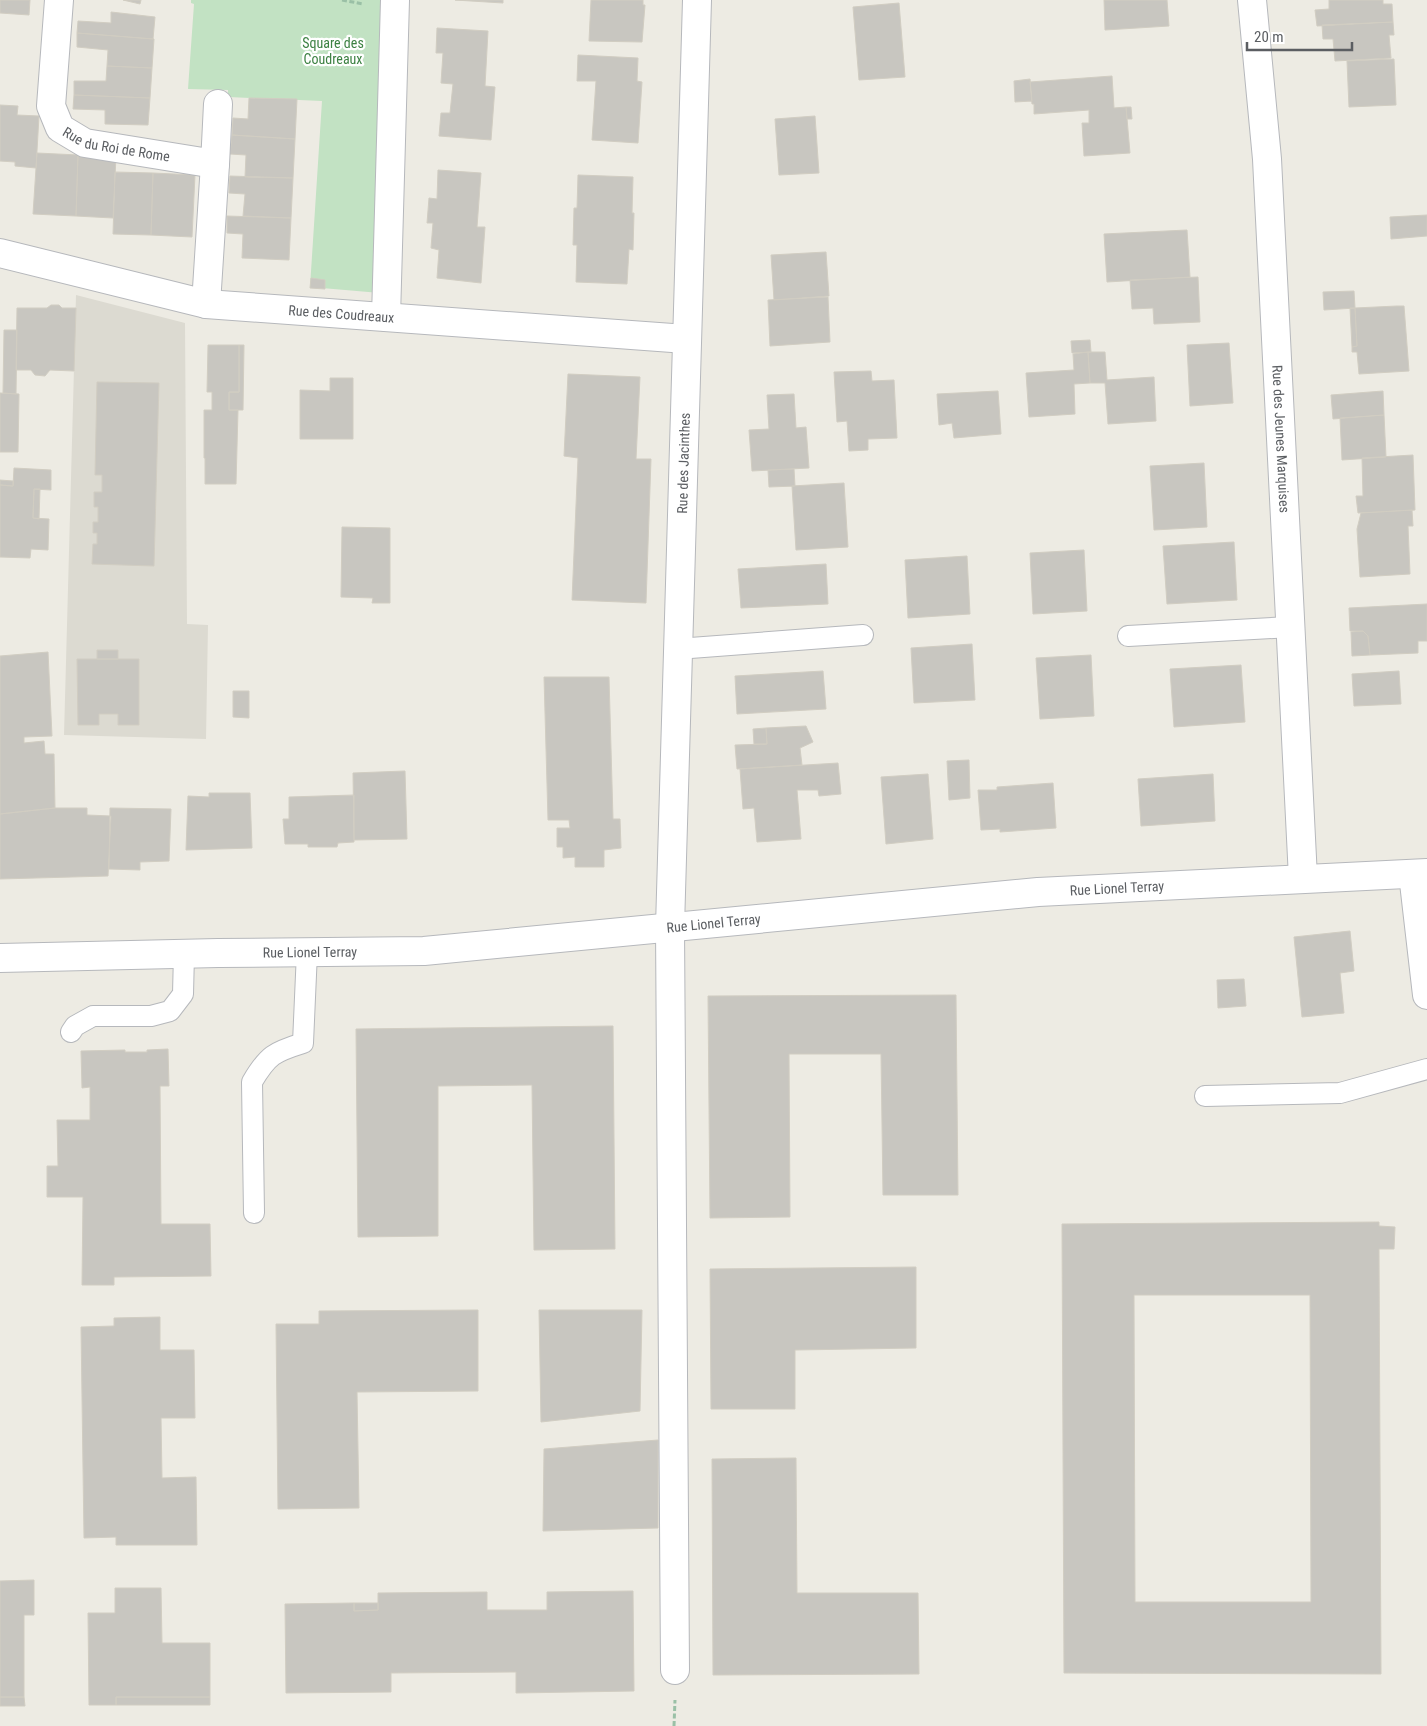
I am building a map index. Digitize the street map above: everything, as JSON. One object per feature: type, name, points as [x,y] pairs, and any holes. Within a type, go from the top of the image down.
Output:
[{"type":"street","name":"Rue du Roi de Rome","points":[[60,0],[51,106],[60,128],[85,143],[215,164]]},
{"type":"street","points":[[386,317],[395,0]]},
{"type":"street","name":"Rue des Jacinthes","points":[[675,1670],[670,927],[697,0]]},
{"type":"street","name":"Rue des Jeunes Marquises","points":[[1252,0],[1267,159],[1303,878]]},
{"type":"street","points":[[206,304],[218,104]]},
{"type":"street","name":"Rue des Coudreaux","points":[[0,253],[206,304],[686,339]]},
{"type":"street","points":[[1420,873],[1427,995]]},
{"type":"street","name":"Rue Lionel Terray","points":[[0,958],[424,951],[1038,892],[1420,873]]},
{"type":"lane","points":[[1128,636],[1290,627]]},
{"type":"lane","points":[[677,649],[863,635]]},
{"type":"lane","points":[[254,1213],[252,1082],[263,1063],[278,1050],[304,1043],[307,952]]},
{"type":"lane","points":[[71,1032],[75,1026],[93,1016],[151,1016],[170,1011],[183,994],[184,954]]},
{"type":"lane","points":[[1205,1096],[1340,1093],[1427,1070]]},
{"type":"shaded area","points":[[76,295],[185,323],[187,624],[208,625],[206,739],[64,735]]},
{"type":"green space","name":"Square des Coudreaux","points":[[191,0],[384,0],[380,293],[310,287],[322,101],[228,97],[228,90],[188,89],[194,4],[191,3]]},
{"type":"building","points":[[0,0],[30,0],[29,15],[0,13]]},
{"type":"building","points":[[123,0],[141,0],[140,4]]},
{"type":"building","points":[[455,0],[503,0],[503,3]]},
{"type":"building","points":[[591,0],[643,0],[643,5],[645,5],[642,42],[589,41]]},
{"type":"building","points":[[1104,0],[1167,0],[1169,26],[1105,30]]},
{"type":"building","points":[[1329,0],[1383,0],[1383,4],[1392,4],[1393,22],[1317,26],[1315,10],[1329,9]]},
{"type":"building","points":[[899,3],[905,77],[859,80],[853,7]]},
{"type":"building","points":[[111,12],[155,17],[153,39],[77,33],[78,21],[111,23]]},
{"type":"building","points":[[1393,22],[1394,35],[1389,35],[1391,58],[1335,61],[1333,39],[1323,39],[1322,25]]},
{"type":"building","points":[[437,28],[488,31],[485,86],[495,87],[491,140],[439,136],[441,113],[450,113],[453,84],[441,83],[443,53],[436,53]]},
{"type":"building","points":[[77,33],[154,39],[152,68],[107,66],[108,50],[77,47]]},
{"type":"building","points":[[578,55],[638,58],[637,81],[642,82],[638,143],[592,140],[596,81],[577,81]]},
{"type":"building","points":[[1394,59],[1396,105],[1349,107],[1347,61]]},
{"type":"building","points":[[107,66],[152,68],[150,98],[74,95],[74,81],[106,81]]},
{"type":"building","points":[[1112,76],[1114,108],[1126,107],[1130,153],[1084,156],[1082,123],[1089,123],[1089,110],[1034,114],[1030,82]]},
{"type":"building","points":[[1030,79],[1032,101],[1015,102],[1014,81]]},
{"type":"building","points":[[74,95],[150,98],[148,125],[105,124],[105,110],[73,109]]},
{"type":"building","points":[[249,98],[297,99],[295,139],[232,135],[233,118],[248,119]]},
{"type":"building","points":[[0,105],[18,106],[17,115],[39,116],[36,168],[15,166],[15,162],[0,161]]},
{"type":"building","points":[[1126,107],[1131,107],[1132,119],[1127,119]]},
{"type":"building","points":[[815,116],[819,173],[779,175],[775,119]]},
{"type":"building","points":[[232,135],[295,139],[293,178],[245,177],[246,155],[230,154]]},
{"type":"building","points":[[37,153],[78,155],[76,216],[33,214]]},
{"type":"building","points":[[78,155],[116,156],[113,218],[76,216]]},
{"type":"building","points":[[438,170],[481,173],[477,227],[485,227],[481,283],[437,278],[439,250],[431,248],[433,223],[427,223],[429,198],[437,199]]},
{"type":"building","points":[[115,172],[153,173],[151,235],[113,234]]},
{"type":"building","points":[[153,173],[195,175],[192,237],[151,235]]},
{"type":"building","points":[[578,175],[633,177],[633,250],[629,249],[627,284],[576,282],[577,245],[573,245],[574,208],[577,208]]},
{"type":"building","points":[[230,176],[293,178],[291,218],[243,216],[245,194],[229,193]]},
{"type":"building","points":[[1427,215],[1427,236],[1391,239],[1390,217]]},
{"type":"building","points":[[227,216],[291,218],[289,260],[242,258],[243,234],[227,233]]},
{"type":"building","points":[[1187,230],[1190,277],[1107,282],[1104,234]]},
{"type":"building","points":[[826,252],[829,296],[774,300],[771,255]]},
{"type":"building","points":[[1198,277],[1200,322],[1154,324],[1153,308],[1132,309],[1130,280]]},
{"type":"building","points":[[311,278],[325,280],[325,289],[310,288]]},
{"type":"building","points":[[1354,291],[1355,308],[1324,310],[1323,292]]},
{"type":"building","points":[[828,297],[830,342],[770,346],[768,300]]},
{"type":"building","points":[[51,305],[59,305],[62,308],[76,308],[74,371],[50,370],[45,376],[35,375],[31,370],[16,370],[17,308],[47,308]]},
{"type":"building","points":[[1404,306],[1409,371],[1359,374],[1357,352],[1352,352],[1352,347],[1357,346],[1355,308]]},
{"type":"building","points":[[1350,308],[1355,308],[1357,346],[1352,347]]},
{"type":"building","points":[[4,330],[17,330],[16,394],[3,393]]},
{"type":"building","points":[[1090,340],[1091,352],[1072,353],[1071,341]]},
{"type":"building","points":[[1229,343],[1233,403],[1190,406],[1187,345]]},
{"type":"building","points":[[208,345],[239,345],[239,392],[229,392],[229,410],[238,410],[236,484],[205,484],[204,410],[212,410],[212,392],[207,392]]},
{"type":"building","points":[[239,345],[244,345],[243,410],[229,410],[229,392],[239,392]]},
{"type":"building","points":[[1088,352],[1105,352],[1107,380],[1154,377],[1156,421],[1108,424],[1105,383],[1090,383]]},
{"type":"building","points":[[1088,352],[1090,383],[1074,384],[1075,414],[1029,417],[1026,373],[1074,370],[1073,354]]},
{"type":"building","points":[[871,371],[872,381],[894,380],[897,438],[868,439],[868,450],[849,451],[847,421],[837,422],[834,372]]},
{"type":"building","points":[[568,374],[640,377],[636,459],[651,459],[646,603],[572,600],[578,458],[564,456]]},
{"type":"building","points":[[330,378],[353,378],[353,439],[300,439],[300,390],[330,391]]},
{"type":"building","points":[[97,382],[159,383],[154,566],[92,564],[93,544],[97,544],[97,533],[93,533],[93,522],[98,522],[98,507],[94,507],[94,492],[102,492],[102,475],[95,475]]},
{"type":"building","points":[[998,391],[1001,434],[954,438],[952,423],[939,425],[937,394]]},
{"type":"building","points":[[1383,391],[1384,415],[1333,419],[1331,395]]},
{"type":"building","points":[[0,393],[19,394],[18,452],[0,452]]},
{"type":"building","points":[[794,394],[796,428],[806,427],[809,468],[752,471],[749,430],[769,429],[767,395]]},
{"type":"building","points":[[1384,415],[1386,457],[1342,460],[1340,418]]},
{"type":"building","points":[[1413,455],[1415,510],[1358,513],[1356,496],[1363,496],[1362,458]]},
{"type":"building","points":[[1204,463],[1207,527],[1154,530],[1150,466]]},
{"type":"building","points":[[14,468],[51,470],[51,490],[34,489],[33,518],[49,519],[48,550],[31,549],[30,558],[0,557],[0,485],[13,486]]},
{"type":"building","points":[[794,469],[795,486],[769,487],[768,470]]},
{"type":"building","points":[[0,480],[13,481],[13,486],[0,485]]},
{"type":"building","points":[[844,483],[848,547],[796,550],[792,486]]},
{"type":"building","points":[[34,489],[40,489],[39,519],[33,518]]},
{"type":"building","points":[[1412,510],[1413,526],[1408,526],[1410,574],[1360,577],[1357,529],[1361,513]]},
{"type":"building","points":[[342,527],[390,528],[390,603],[372,603],[373,598],[341,597]]},
{"type":"building","points":[[1234,542],[1237,600],[1167,604],[1163,546]]},
{"type":"building","points":[[1084,550],[1087,611],[1033,614],[1030,553]]},
{"type":"building","points":[[967,556],[970,614],[908,618],[905,560]]},
{"type":"building","points":[[826,564],[828,604],[741,608],[738,569]]},
{"type":"building","points":[[1427,604],[1427,641],[1418,641],[1418,653],[1370,655],[1368,636],[1363,631],[1350,631],[1349,608]]},
{"type":"building","points":[[1363,631],[1368,636],[1370,655],[1352,656],[1351,632]]},
{"type":"building","points":[[972,644],[975,700],[914,703],[911,648]]},
{"type":"building","points":[[97,650],[118,650],[118,659],[97,659]]},
{"type":"building","points":[[48,652],[52,736],[24,737],[24,743],[44,741],[45,754],[54,754],[55,808],[0,814],[0,656]]},
{"type":"building","points":[[1091,655],[1094,716],[1040,719],[1036,658]]},
{"type":"building","points":[[77,659],[139,659],[139,725],[118,725],[118,714],[99,714],[99,725],[78,725]]},
{"type":"building","points":[[1241,665],[1245,722],[1174,727],[1170,669]]},
{"type":"building","points":[[823,671],[826,709],[737,714],[735,676]]},
{"type":"building","points":[[1399,671],[1401,704],[1354,706],[1352,674]]},
{"type":"building","points":[[544,677],[609,677],[613,819],[620,819],[621,848],[604,850],[604,867],[575,867],[575,857],[563,858],[563,847],[557,847],[557,828],[570,828],[569,820],[548,820]]},
{"type":"building","points":[[233,691],[249,691],[249,718],[233,717]]},
{"type":"building","points":[[806,726],[813,742],[800,748],[802,765],[737,769],[735,745],[767,744],[766,728]]},
{"type":"building","points":[[766,728],[767,744],[754,744],[753,729]]},
{"type":"building","points":[[969,760],[970,798],[949,800],[947,761]]},
{"type":"building","points":[[838,763],[841,794],[819,796],[818,790],[797,790],[801,839],[757,842],[754,808],[743,809],[740,769]]},
{"type":"building","points":[[405,771],[407,839],[354,840],[353,773]]},
{"type":"building","points":[[928,774],[933,839],[886,844],[881,777]]},
{"type":"building","points":[[1213,774],[1215,821],[1141,826],[1138,779]]},
{"type":"building","points":[[1053,783],[1056,828],[1000,832],[1000,829],[981,830],[978,790],[997,790],[997,787]]},
{"type":"building","points":[[209,793],[250,793],[252,848],[186,850],[188,796],[209,797]]},
{"type":"building","points":[[354,795],[354,842],[338,843],[337,847],[308,847],[308,844],[285,844],[283,819],[289,819],[289,797]]},
{"type":"building","points":[[55,808],[87,808],[87,815],[111,816],[108,876],[0,879],[0,814]]},
{"type":"building","points":[[110,808],[171,809],[169,861],[140,862],[140,870],[109,869]]},
{"type":"building","points":[[1350,931],[1354,971],[1340,973],[1344,1013],[1302,1017],[1294,937]]},
{"type":"building","points":[[1244,979],[1246,1006],[1218,1008],[1217,980]]},
{"type":"building","points":[[956,995],[958,1195],[883,1195],[881,1054],[789,1054],[790,1217],[710,1218],[708,996]]},
{"type":"building","points":[[613,1026],[615,1249],[534,1250],[532,1085],[438,1086],[438,1236],[358,1237],[356,1029]]},
{"type":"building","points":[[168,1049],[169,1086],[160,1086],[161,1224],[210,1224],[211,1276],[114,1277],[114,1285],[82,1285],[83,1197],[47,1197],[47,1166],[58,1166],[57,1120],[90,1120],[90,1087],[82,1088],[81,1051],[125,1050],[125,1052],[147,1052],[147,1050]]},
{"type":"building","points":[[1379,1222],[1379,1226],[1395,1227],[1394,1249],[1379,1249],[1381,1674],[1064,1673],[1062,1224]],"holes":[[[1134,1295],[1310,1295],[1311,1602],[1135,1602]]]},
{"type":"building","points":[[916,1267],[916,1348],[795,1350],[795,1409],[711,1409],[710,1269]]},
{"type":"building","points":[[478,1310],[478,1391],[357,1392],[359,1508],[278,1509],[276,1324],[319,1324],[319,1311]]},
{"type":"building","points":[[539,1310],[642,1310],[640,1411],[541,1422]]},
{"type":"building","points":[[160,1317],[160,1350],[194,1350],[195,1418],[161,1418],[162,1478],[196,1477],[197,1545],[116,1545],[116,1537],[84,1538],[81,1327],[114,1326],[114,1318]]},
{"type":"building","points":[[658,1440],[658,1528],[543,1531],[544,1449]]},
{"type":"building","points":[[796,1458],[797,1593],[918,1593],[919,1674],[713,1675],[712,1459]]},
{"type":"building","points":[[34,1580],[34,1615],[24,1615],[24,1697],[0,1697],[0,1581]]},
{"type":"building","points":[[115,1588],[161,1588],[162,1643],[210,1643],[210,1697],[116,1697],[116,1705],[89,1705],[88,1613],[115,1613]]},
{"type":"building","points":[[633,1591],[634,1691],[516,1693],[516,1672],[391,1673],[391,1692],[286,1693],[285,1604],[354,1603],[354,1611],[378,1610],[378,1593],[487,1592],[487,1610],[547,1610],[547,1592]]},
{"type":"building","points":[[354,1603],[378,1603],[378,1610],[354,1611]]},
{"type":"building","points":[[0,1697],[24,1697],[25,1706],[0,1706]]},
{"type":"building","points":[[116,1697],[210,1697],[210,1705],[116,1705]]}]
